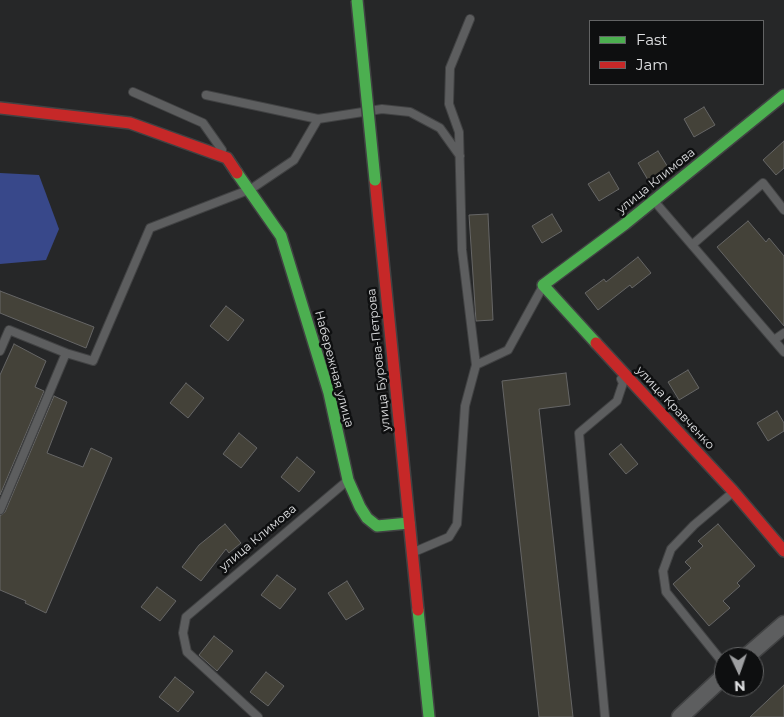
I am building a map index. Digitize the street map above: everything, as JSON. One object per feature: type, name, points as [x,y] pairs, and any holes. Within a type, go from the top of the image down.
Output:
[{"type":"street","name":"улица Бурова-Петрова","points":[[357,0],[429,717]]},
{"type":"street","name":"улица Климова","points":[[543,285],[654,201],[784,95]]},
{"type":"street","points":[[0,108],[130,123],[227,158]]},
{"type":"street","name":"Набережная улица","points":[[227,158],[251,189],[281,236],[329,393],[348,480],[360,507],[367,518],[377,526],[409,523]]},
{"type":"street","name":"улица Кравченко","points":[[543,285],[733,491],[784,551]]},
{"type":"street","points":[[758,647],[784,624]]},
{"type":"street","points":[[680,717],[714,685]]},
{"type":"lane","points":[[412,553],[449,538],[457,524],[465,406],[476,365],[462,250],[459,132],[449,104],[450,68],[470,19]]},
{"type":"lane","points":[[133,92],[203,123],[227,158]]},
{"type":"lane","points":[[206,95],[318,119],[382,108],[410,112],[440,128],[460,156]]},
{"type":"lane","points":[[0,351],[9,330],[94,361],[150,228],[251,189],[294,160],[318,119]]},
{"type":"lane","points":[[692,245],[763,183],[784,210]]},
{"type":"lane","points":[[654,201],[784,352]]},
{"type":"lane","points":[[476,365],[508,350],[543,285]]},
{"type":"lane","points":[[774,340],[784,332]]},
{"type":"lane","points":[[0,510],[66,352]]},
{"type":"lane","points":[[605,717],[579,433],[617,401],[623,383],[612,360]]},
{"type":"lane","name":"улица Климова","points":[[258,717],[187,652],[183,634],[186,617],[348,480]]},
{"type":"lane","points":[[714,652],[666,592],[663,571],[671,549],[694,525],[733,491]]},
{"type":"water","points":[[0,173],[39,175],[59,229],[46,260],[0,264]]},
{"type":"building","points":[[704,107],[715,125],[694,137],[684,119]]},
{"type":"building","points":[[784,141],[784,168],[776,175],[763,160]]},
{"type":"building","points":[[658,151],[669,169],[648,180],[638,163]]},
{"type":"building","points":[[609,172],[619,189],[599,201],[588,184]]},
{"type":"building","points":[[488,214],[493,320],[476,321],[469,215]]},
{"type":"building","points":[[552,214],[562,231],[542,243],[532,226]]},
{"type":"building","points":[[748,221],[766,242],[769,238],[784,256],[784,326],[717,247]]},
{"type":"building","points":[[638,257],[651,273],[632,288],[630,285],[598,310],[585,293],[604,279],[606,282]]},
{"type":"building","points":[[0,291],[94,327],[86,348],[0,313]]},
{"type":"building","points":[[226,306],[244,320],[228,341],[210,326]]},
{"type":"building","points":[[14,344],[46,361],[35,387],[44,391],[0,495],[0,375]]},
{"type":"building","points":[[688,370],[699,388],[679,400],[668,382]]},
{"type":"building","points":[[566,373],[570,405],[539,409],[573,717],[539,717],[502,381]]},
{"type":"building","points":[[186,383],[204,398],[188,418],[170,403]]},
{"type":"building","points":[[54,396],[67,402],[47,453],[83,467],[91,448],[112,458],[46,613],[25,603],[26,601],[0,590],[0,516],[5,512]]},
{"type":"building","points":[[777,411],[784,423],[784,431],[768,441],[757,423]]},
{"type":"building","points":[[239,433],[257,448],[241,468],[223,454]]},
{"type":"building","points":[[621,444],[638,464],[626,474],[609,454]]},
{"type":"building","points":[[297,457],[315,472],[299,492],[281,477]]},
{"type":"building","points":[[225,524],[241,543],[229,553],[226,549],[201,581],[182,567],[199,545]]},
{"type":"building","points":[[718,524],[755,566],[737,583],[740,586],[723,601],[730,608],[709,626],[673,584],[691,568],[685,562],[703,546],[698,541]]},
{"type":"building","points":[[277,575],[296,589],[280,609],[261,595]]},
{"type":"building","points":[[347,581],[364,609],[346,620],[328,593]]},
{"type":"building","points":[[157,587],[176,601],[160,621],[141,607]]},
{"type":"building","points":[[214,636],[233,651],[217,671],[199,655]]},
{"type":"building","points":[[266,672],[284,686],[268,706],[250,692]]},
{"type":"building","points":[[175,677],[194,692],[178,712],[159,697]]},
{"type":"building","points":[[784,685],[784,717],[750,717]]},
{"type":"traffic: fast","points":[[357,0],[375,180]]},
{"type":"traffic: fast","points":[[596,343],[543,285],[625,224],[784,95]]},
{"type":"traffic: fast","points":[[237,173],[281,236],[329,393],[348,480],[360,507],[367,518],[377,526],[409,523]]},
{"type":"traffic: fast","points":[[418,610],[429,717]]},
{"type":"traffic: jam","points":[[0,108],[130,123],[227,158],[237,173]]},
{"type":"traffic: jam","points":[[375,180],[418,610]]},
{"type":"traffic: jam","points":[[596,343],[733,491],[784,551]]}]
